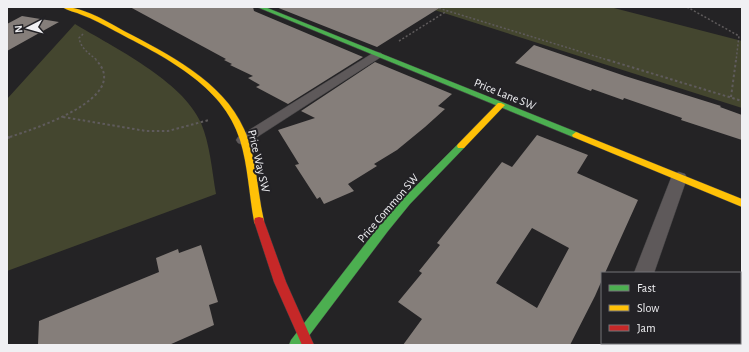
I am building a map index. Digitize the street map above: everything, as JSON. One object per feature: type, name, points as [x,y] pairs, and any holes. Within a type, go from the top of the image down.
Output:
[{"type":"street","name":"Price Way SW","points":[[65,7],[104,22],[187,67],[205,82],[231,113],[240,129],[258,215],[279,279],[308,345]]},
{"type":"street","name":"Price Lane SW","points":[[260,7],[742,203]]},
{"type":"street","name":"Price Common SW","points":[[294,345],[407,201],[501,105]]},
{"type":"lane","points":[[243,140],[377,55]]},
{"type":"lane","points":[[644,272],[679,178]]},
{"type":"path","points":[[435,7],[742,101]]},
{"type":"path","points":[[687,7],[739,36],[731,97]]},
{"type":"path","points":[[377,55],[447,11]]},
{"type":"path","points":[[7,138],[63,117],[82,106],[96,94],[103,82],[104,70],[99,62],[84,50],[79,43],[79,38],[86,32]]},
{"type":"path","points":[[63,117],[146,131],[168,131],[231,113]]},
{"type":"green space","points":[[425,7],[610,7],[742,41],[742,108]]},
{"type":"green space","points":[[75,24],[146,66],[179,93],[192,108],[201,123],[207,140],[216,194],[7,271],[7,99]]},
{"type":"building","points":[[130,7],[253,7],[254,11],[363,57],[288,104],[256,87],[260,85],[248,78],[253,76],[230,65],[232,64],[224,60],[226,59]]},
{"type":"building","points":[[276,7],[441,7],[377,47]]},
{"type":"building","points":[[22,16],[59,22],[7,51],[7,24]]},
{"type":"building","points":[[534,45],[625,76],[721,106],[720,107],[742,115],[742,140],[681,120],[682,118],[624,98],[623,100],[592,89],[591,91],[515,63]]},
{"type":"building","points":[[375,62],[452,94],[438,106],[445,109],[425,127],[397,150],[374,164],[377,166],[348,184],[354,191],[324,204],[320,197],[317,199],[295,165],[299,164],[278,130],[315,118],[301,111]]},
{"type":"building","points":[[537,135],[588,155],[577,173],[638,200],[605,272],[601,272],[601,282],[570,345],[403,345],[422,319],[398,302],[422,273],[419,271],[440,245],[437,243],[502,162],[512,167]],"holes":[[[532,228],[569,248],[537,308],[496,283]]]},
{"type":"building","points":[[201,245],[218,302],[209,305],[214,325],[169,345],[38,345],[39,321],[159,272],[156,258],[178,249],[179,253]]},
{"type":"traffic: fast","points":[[260,7],[576,135]]},
{"type":"traffic: fast","points":[[295,344],[384,228],[407,201],[461,146]]},
{"type":"traffic: slow","points":[[65,7],[99,20],[170,58],[194,75],[215,94],[233,117],[244,140],[259,221]]},
{"type":"traffic: slow","points":[[461,146],[501,105]]},
{"type":"traffic: slow","points":[[576,135],[742,203]]},
{"type":"traffic: jam","points":[[259,221],[280,282],[308,345]]}]
